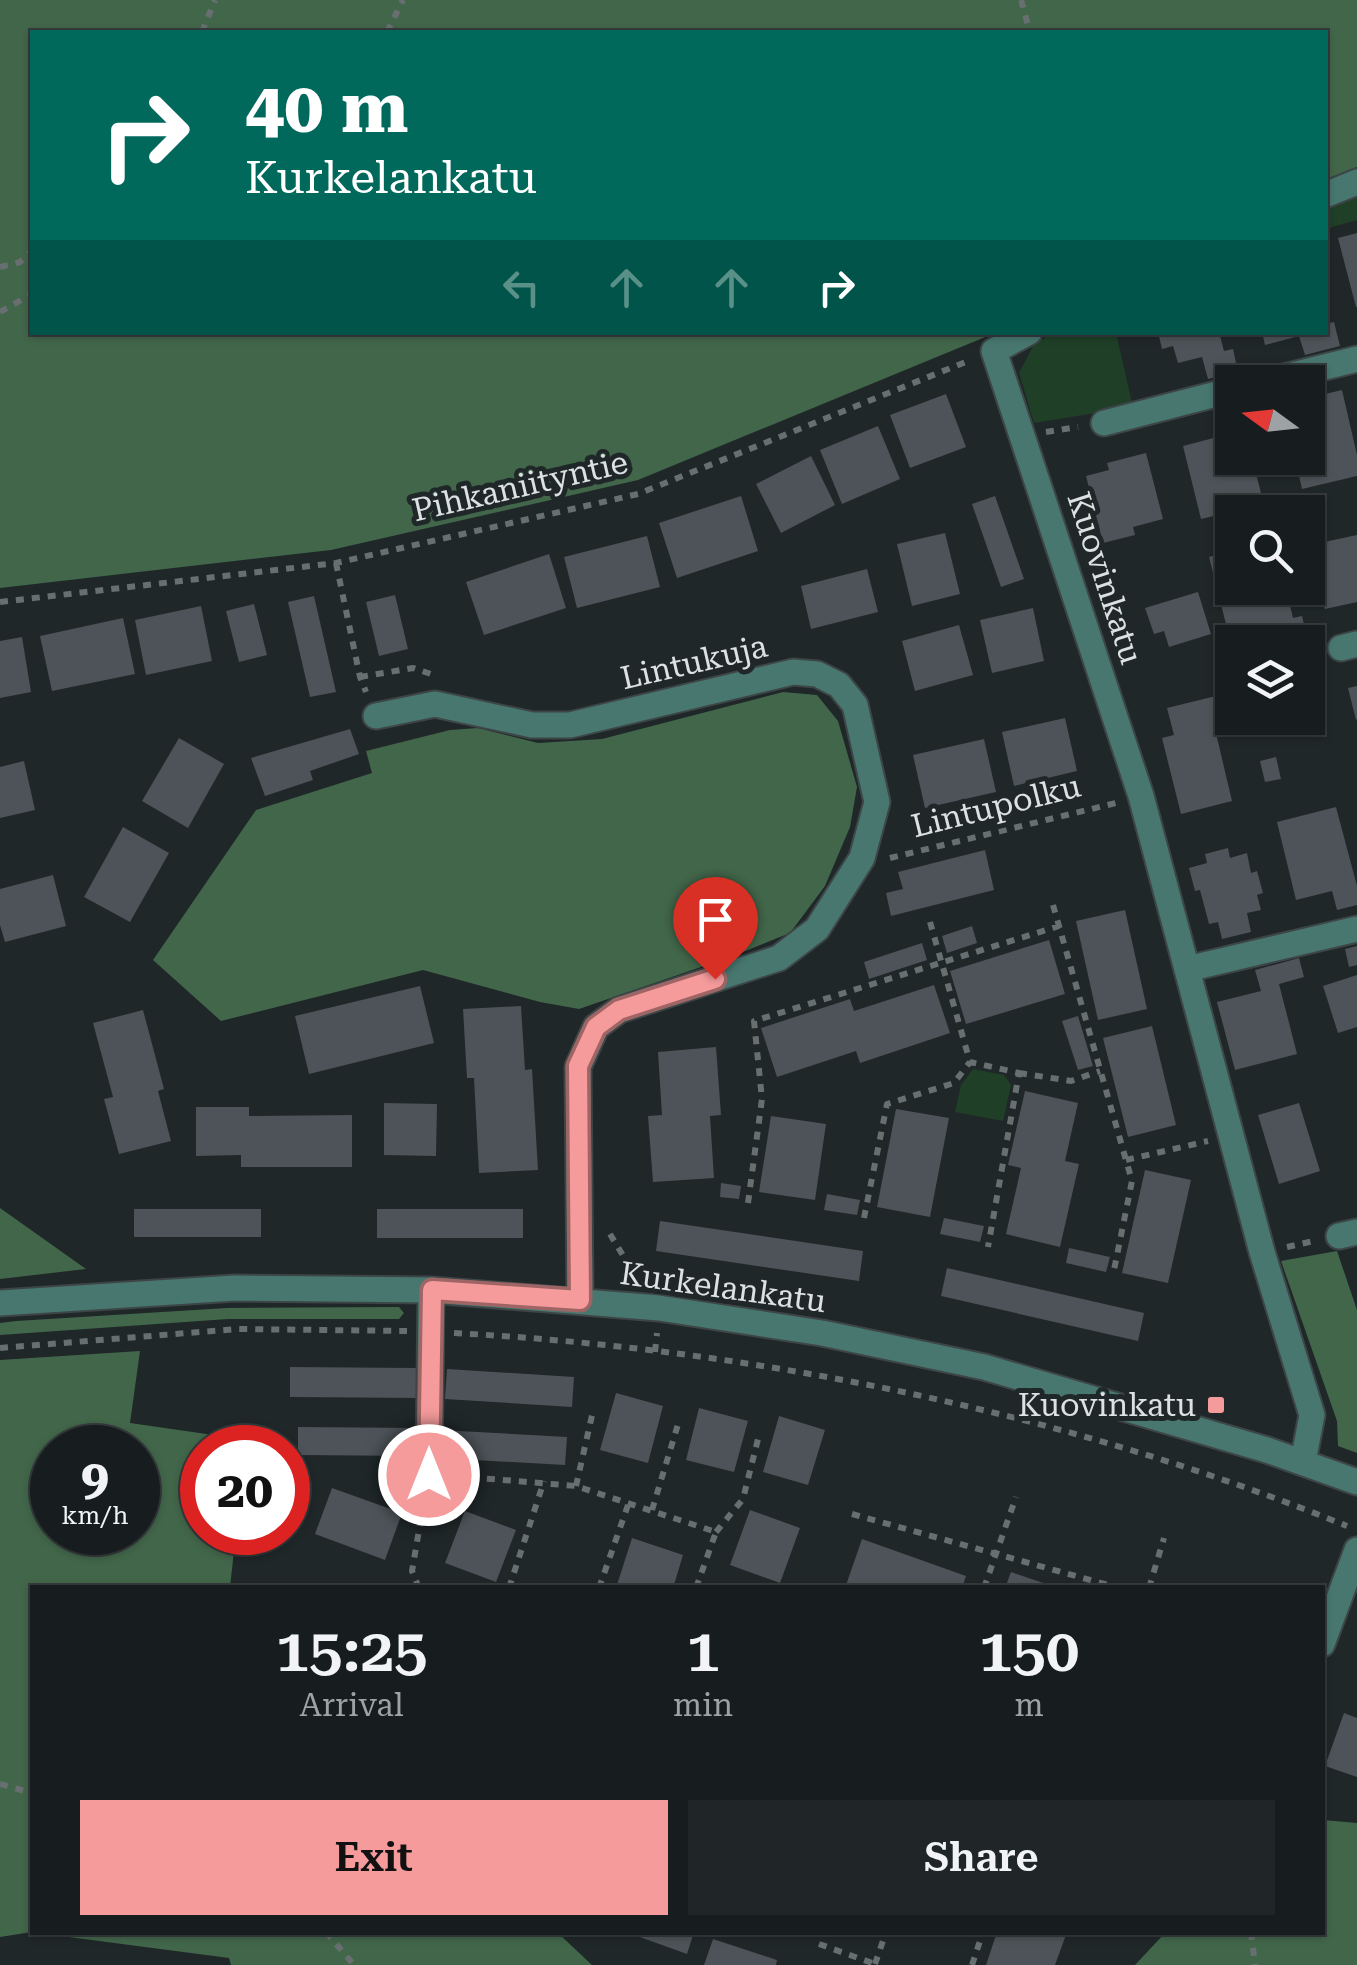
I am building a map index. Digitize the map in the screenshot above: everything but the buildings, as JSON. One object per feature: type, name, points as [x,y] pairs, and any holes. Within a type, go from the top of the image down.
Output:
[{"type":"street","points":[[1328,194],[1357,182]]},
{"type":"street","points":[[994,351],[1023,335]]},
{"type":"street","name":"Kuovinkatu","points":[[994,351],[1142,796],[1262,1252],[1312,1415],[1303,1462]]},
{"type":"street","points":[[1325,367],[1357,359]]},
{"type":"street","points":[[1104,422],[1215,394]]},
{"type":"street","name":"Lintukuja","points":[[376,716],[435,704],[532,725],[570,725],[792,672],[817,674],[839,684],[855,704],[877,802],[862,858],[817,929],[779,958],[619,1010],[596,1027],[578,1066],[580,1300]]},
{"type":"street","points":[[1187,969],[1357,928]]},
{"type":"street","name":"Kurkelankatu","points":[[0,1303],[235,1288],[432,1290],[659,1308],[822,1333],[984,1367],[1303,1462],[1357,1482]]},
{"type":"street","points":[[429,1475],[432,1290]]},
{"type":"street","points":[[1325,1636],[1357,1550]]},
{"type":"path","points":[[203,30],[215,0]]},
{"type":"path","points":[[389,30],[403,0]]},
{"type":"path","points":[[1021,0],[1029,30]]},
{"type":"path","points":[[0,267],[20,262],[30,253]]},
{"type":"path","points":[[0,312],[30,295]]},
{"type":"path","name":"Pihkaniityntie","points":[[0,602],[336,563],[638,494],[994,351]]},
{"type":"path","points":[[1025,435],[1104,422]]},
{"type":"path","points":[[336,563],[360,677],[376,716]]},
{"type":"path","points":[[360,677],[413,668],[446,679]]},
{"type":"path","name":"Lintupolku","points":[[891,840],[885,859],[1142,796]]},
{"type":"path","points":[[1054,905],[1132,1181],[1112,1276]]},
{"type":"path","points":[[930,922],[970,1062]]},
{"type":"path","points":[[748,1203],[762,1099],[754,1021],[1060,926]]},
{"type":"path","points":[[970,1062],[1072,1081],[1100,1071]]},
{"type":"path","points":[[864,1218],[887,1104],[954,1083],[970,1062]]},
{"type":"path","points":[[988,1247],[1018,1072]]},
{"type":"path","points":[[1126,1160],[1202,1142]]},
{"type":"path","points":[[607,1223],[612,1241],[630,1267],[666,1274],[659,1308]]},
{"type":"path","points":[[1262,1252],[1348,1234]]},
{"type":"path","points":[[0,1348],[238,1329],[431,1331],[539,1337],[852,1379],[1135,1451],[1255,1489],[1357,1530]]},
{"type":"path","points":[[576,1486],[593,1411]]},
{"type":"path","points":[[652,1510],[679,1421]]},
{"type":"path","points":[[697,1585],[716,1532],[743,1499],[759,1435]]},
{"type":"path","points":[[418,1585],[412,1571],[429,1475],[576,1486],[716,1532]]},
{"type":"path","points":[[510,1585],[544,1481]]},
{"type":"path","points":[[985,1585],[1016,1496]]},
{"type":"path","points":[[599,1585],[628,1505]]},
{"type":"path","points":[[852,1514],[1108,1585]]},
{"type":"path","points":[[1149,1585],[1164,1538]]},
{"type":"path","points":[[0,1784],[30,1792]]},
{"type":"path","points":[[329,1935],[354,1965]]},
{"type":"path","points":[[819,1944],[875,1964],[885,1935]]},
{"type":"path","points":[[972,1965],[982,1935]]},
{"type":"path","points":[[1251,1935],[1255,1965]]},
{"type":"green space","points":[[0,0],[1357,0],[1357,167],[1328,179],[1328,30],[30,30],[30,335],[990,335],[638,480],[331,550],[0,588]]},
{"type":"green space","points":[[1357,196],[1357,220],[1328,228],[1328,206]]},
{"type":"green space","points":[[1050,335],[1116,335],[1133,407],[1034,423],[1019,373],[1034,344]]},
{"type":"green space","points":[[783,692],[817,695],[838,721],[857,787],[850,827],[825,886],[790,933],[579,1009],[423,970],[221,1021],[153,960],[256,810],[372,773],[366,751],[450,730],[478,728],[538,743],[602,739]]},
{"type":"green space","points":[[973,1069],[1004,1075],[1011,1085],[1003,1121],[955,1112],[961,1085]]},
{"type":"green space","points":[[0,1208],[86,1269],[0,1279]]},
{"type":"green space","points":[[1337,1251],[1357,1310],[1357,1453],[1338,1446],[1337,1421],[1281,1261]]},
{"type":"green space","points":[[399,1307],[404,1313],[399,1319],[228,1319],[0,1335],[0,1323],[16,1321],[227,1308]]},
{"type":"green space","points":[[140,1351],[130,1423],[144,1425],[30,1425],[30,1555],[160,1555],[160,1427],[180,1430],[180,1555],[234,1555],[230,1585],[30,1585],[30,1932],[0,1937],[0,1360]]},
{"type":"green space","points":[[1325,1820],[1357,1823],[1357,1965],[1135,1965],[1163,1935],[1325,1935]]},
{"type":"green space","points":[[53,1935],[560,1935],[592,1965],[231,1965],[229,1958]]},
{"type":"place","name":"Kuovinkatu","points":[[1216,1405]]},
{"type":"route","points":[[429,1475],[432,1290],[580,1300],[578,1066],[596,1027],[619,1010],[715,979]]}]
